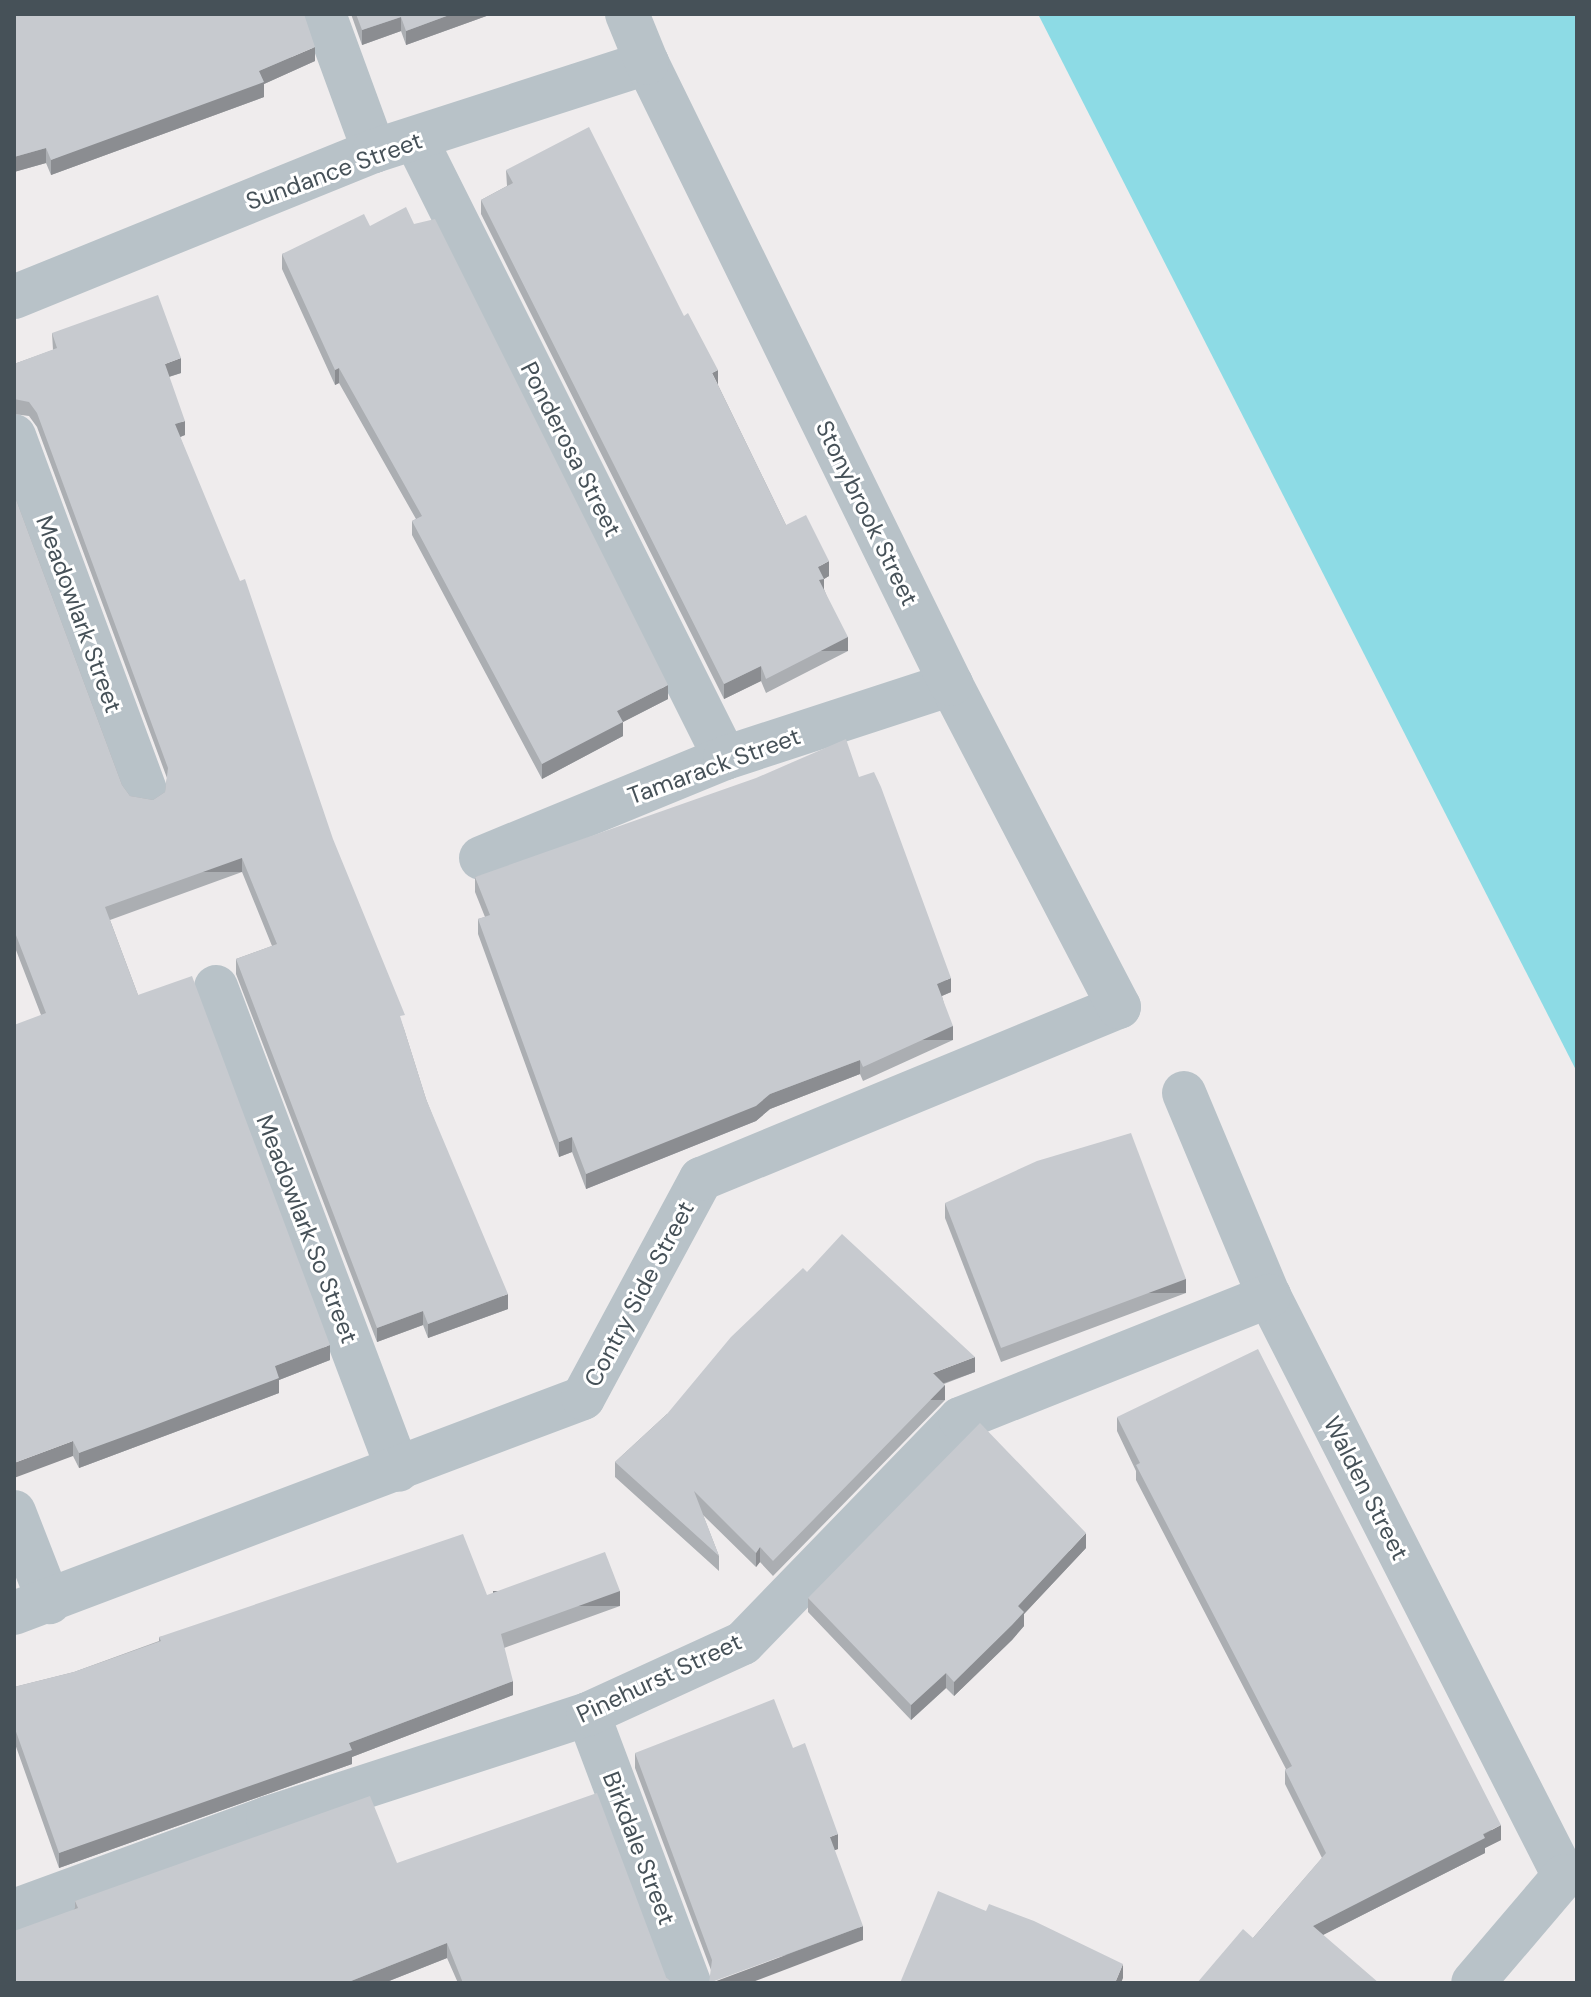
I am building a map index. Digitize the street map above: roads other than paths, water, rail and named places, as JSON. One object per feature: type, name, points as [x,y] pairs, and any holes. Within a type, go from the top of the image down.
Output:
[{"type":"street","points":[[324,14],[374,151]]},
{"type":"street","name":"Stonybrook Street","points":[[627,14],[647,63],[951,684],[1119,1007]]},
{"type":"street","name":"Sundance Street","points":[[18,282],[374,151],[416,140],[647,63]]},
{"type":"street","name":"Ponderosa Street","points":[[416,140],[725,758]]},
{"type":"street","name":"Meadowlark Street","points":[[14,436],[145,791]]},
{"type":"street","name":"Tamarack Street","points":[[481,858],[725,758],[951,684]]},
{"type":"street","name":"Meadowlark So Street","points":[[216,987],[398,1470]]},
{"type":"street","name":"Contry Side Street","points":[[31,1608],[583,1398],[701,1179],[1119,1007]]},
{"type":"street","name":"Walden Street","points":[[1184,1093],[1269,1296],[1564,1876],[1473,1983]]},
{"type":"street","name":"Pinehurst Street","points":[[14,1911],[268,1818],[588,1714],[743,1643],[960,1419],[1269,1296]]},
{"type":"street","points":[[14,1512],[31,1608]]},
{"type":"street","name":"Birkdale Street","points":[[588,1714],[689,1983]]},
{"type":"water","points":[[1038,14],[1577,14],[1577,1072]]}]
